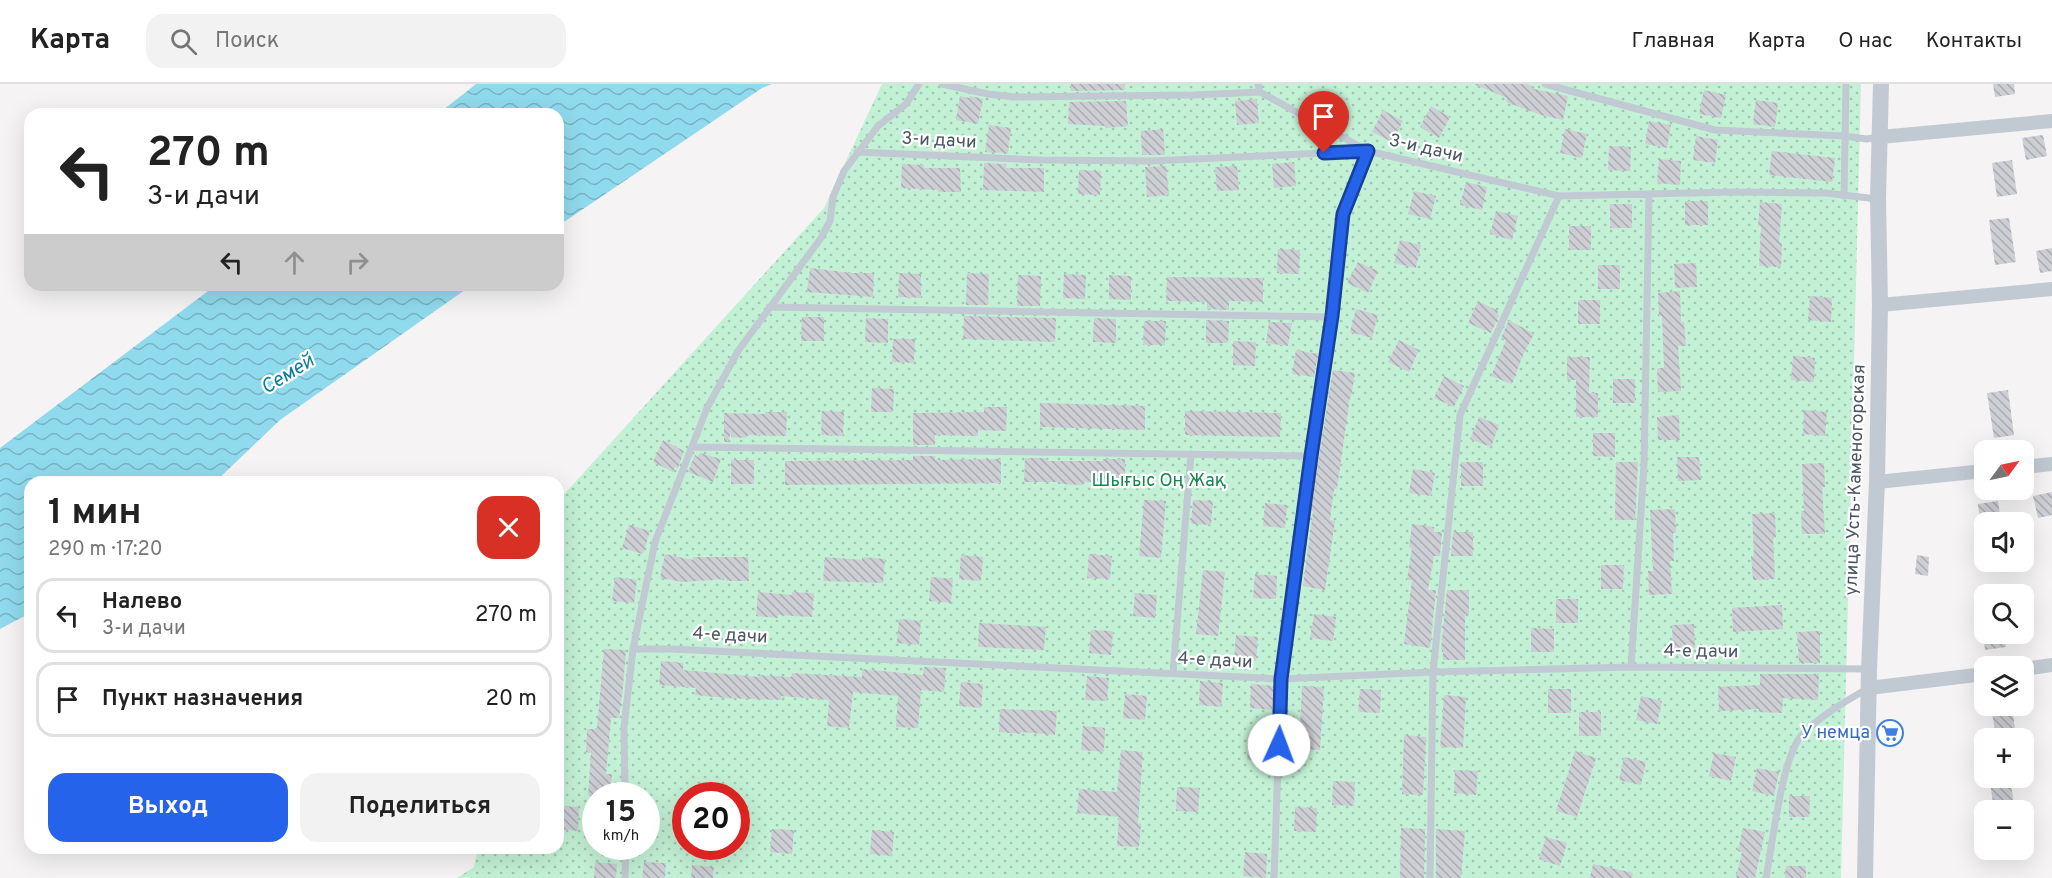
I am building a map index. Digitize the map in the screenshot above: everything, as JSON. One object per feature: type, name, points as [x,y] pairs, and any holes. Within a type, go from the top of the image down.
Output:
[{"type":"street","name":"улица Усть-Каменогорская","points":[[1865,878],[1869,669],[1877,482],[1880,305],[1878,199],[1881,84]]},
{"type":"street","points":[[1880,137],[2052,121]]},
{"type":"street","points":[[1880,305],[2052,289]]},
{"type":"street","points":[[2034,466],[2052,464]]},
{"type":"street","points":[[1877,482],[1974,472]]},
{"type":"street","points":[[2034,669],[2050,668]]},
{"type":"street","points":[[1869,688],[1974,675]]},
{"type":"lane","points":[[625,782],[624,727],[633,649],[655,542],[707,408],[738,351],[821,238],[830,221],[833,197],[844,171],[879,126],[906,104],[919,84]]},
{"type":"lane","points":[[942,84],[1014,97],[1194,95],[1259,88],[1368,151],[1343,214],[1332,316],[1281,679],[1274,878]]},
{"type":"lane","points":[[1545,84],[1715,130],[1880,137]]},
{"type":"lane","points":[[1844,196],[1846,84]]},
{"type":"lane","name":"3-и дачи","points":[[857,152],[1041,160],[1150,161],[1368,151],[1559,196],[1733,192],[1826,193],[1878,199]]},
{"type":"lane","points":[[1631,667],[1644,465],[1649,195]]},
{"type":"lane","points":[[1430,878],[1433,672],[1460,415],[1559,196]]},
{"type":"lane","points":[[769,307],[1332,316]]},
{"type":"lane","points":[[692,447],[1311,456]]},
{"type":"lane","points":[[1173,673],[1191,454]]},
{"type":"lane","name":"4-е дачи","points":[[633,649],[672,649],[1281,679],[1631,667],[1869,669]]},
{"type":"lane","points":[[1766,878],[1792,748],[1802,735],[1835,708],[1869,688]]},
{"type":"lane","points":[[625,878],[626,860]]},
{"type":"green space","name":"Шығыс Оң Жақ","points":[[882,84],[1861,84],[1841,878],[457,878],[474,867],[477,854],[564,854],[564,494],[824,208]]},
{"type":"water","points":[[476,84],[772,84],[762,88],[564,222],[564,108],[446,108]]},
{"type":"water","name":"Семей","points":[[208,291],[463,291],[280,420],[221,476],[24,476],[24,616],[0,629],[0,448]]},
{"type":"building","points":[[1071,84],[1125,84],[1125,90],[1071,91]]},
{"type":"building","points":[[1474,84],[1526,84],[1534,89],[1568,96],[1563,120],[1541,115],[1506,102],[1507,98]]},
{"type":"building","points":[[1993,84],[2014,84],[2015,94],[1995,97]]},
{"type":"building","points":[[1704,90],[1726,95],[1721,118],[1699,114]]},
{"type":"building","points":[[960,96],[983,99],[978,124],[956,120]]},
{"type":"building","points":[[1257,99],[1259,123],[1237,125],[1235,101]]},
{"type":"building","points":[[1756,100],[1778,103],[1775,127],[1753,124]]},
{"type":"building","points":[[1126,101],[1128,126],[1106,128],[1105,126],[1068,124],[1069,102]]},
{"type":"building","points":[[1431,106],[1450,117],[1439,138],[1420,127]]},
{"type":"building","points":[[1383,110],[1403,121],[1392,142],[1372,132]]},
{"type":"building","points":[[1649,121],[1671,125],[1667,148],[1645,144]]},
{"type":"building","points":[[989,125],[1011,128],[1008,153],[985,152]]},
{"type":"building","points":[[1163,129],[1165,155],[1142,155],[1141,131]]},
{"type":"building","points":[[1565,129],[1587,134],[1582,158],[1560,153]]},
{"type":"building","points":[[2043,135],[2047,156],[2026,160],[2022,138]]},
{"type":"building","points":[[1696,136],[1718,140],[1715,163],[1693,160]]},
{"type":"building","points":[[1609,146],[1631,147],[1630,171],[1608,170]]},
{"type":"building","points":[[1772,151],[1835,158],[1832,182],[1769,175]]},
{"type":"building","points":[[1659,159],[1681,161],[1680,185],[1657,183]]},
{"type":"building","points":[[2012,160],[2017,194],[1997,197],[1992,163]]},
{"type":"building","points":[[1294,162],[1296,186],[1274,188],[1272,164]]},
{"type":"building","points":[[984,163],[1006,164],[1006,168],[1044,168],[1044,192],[983,190]]},
{"type":"building","points":[[902,164],[924,165],[924,168],[960,168],[961,192],[901,188]]},
{"type":"building","points":[[1166,166],[1169,195],[1147,197],[1145,167]]},
{"type":"building","points":[[1237,166],[1239,190],[1217,191],[1215,167]]},
{"type":"building","points":[[1079,170],[1101,171],[1100,195],[1078,194]]},
{"type":"building","points":[[1466,182],[1487,187],[1482,210],[1460,205]]},
{"type":"building","points":[[1414,191],[1436,196],[1430,219],[1408,214]]},
{"type":"building","points":[[1685,201],[1708,201],[1708,225],[1685,225]]},
{"type":"building","points":[[1760,202],[1782,204],[1779,243],[1782,243],[1781,267],[1759,266]]},
{"type":"building","points":[[1610,204],[1632,204],[1632,228],[1610,228]]},
{"type":"building","points":[[1496,211],[1518,216],[1512,240],[1490,234]]},
{"type":"building","points":[[2009,218],[2016,262],[1995,265],[1989,220]]},
{"type":"building","points":[[1569,226],[1591,226],[1591,250],[1569,250]]},
{"type":"building","points":[[1400,240],[1421,245],[1416,268],[1394,263]]},
{"type":"building","points":[[2052,248],[2052,271],[2040,273],[2036,251]]},
{"type":"building","points":[[1278,249],[1300,250],[1299,274],[1277,273]]},
{"type":"building","points":[[1358,262],[1378,271],[1368,293],[1347,283]]},
{"type":"building","points":[[1696,263],[1697,287],[1675,288],[1674,264]]},
{"type":"building","points":[[1598,265],[1620,265],[1620,289],[1598,289]]},
{"type":"building","points":[[810,268],[874,273],[873,297],[807,292]]},
{"type":"building","points":[[899,273],[921,274],[921,298],[898,297]]},
{"type":"building","points":[[967,273],[989,274],[988,305],[966,305]]},
{"type":"building","points":[[1064,274],[1086,275],[1085,299],[1063,298]]},
{"type":"building","points":[[1018,275],[1041,276],[1040,306],[1017,306]]},
{"type":"building","points":[[1109,275],[1131,276],[1131,300],[1109,299]]},
{"type":"building","points":[[1167,277],[1263,278],[1263,302],[1229,301],[1229,310],[1207,309],[1207,302],[1166,301]]},
{"type":"building","points":[[1680,291],[1681,322],[1684,322],[1686,346],[1678,346],[1681,391],[1658,392],[1657,368],[1664,368],[1662,316],[1659,316],[1658,293]]},
{"type":"building","points":[[1810,296],[1832,298],[1831,322],[1808,320]]},
{"type":"building","points":[[1578,300],[1600,300],[1600,324],[1578,324]]},
{"type":"building","points":[[1478,301],[1498,311],[1499,315],[1491,333],[1468,323]]},
{"type":"building","points":[[1356,309],[1378,315],[1372,338],[1350,332]]},
{"type":"building","points":[[964,316],[1056,318],[1055,342],[963,339]]},
{"type":"building","points":[[802,317],[824,317],[824,341],[801,341]]},
{"type":"building","points":[[866,318],[888,319],[888,343],[865,342]]},
{"type":"building","points":[[1094,318],[1116,319],[1116,343],[1093,342]]},
{"type":"building","points":[[1206,320],[1229,321],[1228,343],[1206,343]]},
{"type":"building","points":[[1509,320],[1534,334],[1512,384],[1491,376],[1506,340],[1501,338]]},
{"type":"building","points":[[1144,321],[1166,321],[1165,345],[1143,345]]},
{"type":"building","points":[[1269,322],[1292,323],[1288,346],[1266,343]]},
{"type":"building","points":[[893,339],[915,339],[914,363],[892,362]]},
{"type":"building","points":[[1399,340],[1419,350],[1409,372],[1388,362]]},
{"type":"building","points":[[1233,341],[1256,342],[1255,366],[1233,365]]},
{"type":"building","points":[[1296,350],[1318,354],[1314,377],[1292,374]]},
{"type":"building","points":[[1793,356],[1815,358],[1814,382],[1791,380]]},
{"type":"building","points":[[1567,357],[1590,357],[1589,393],[1598,393],[1598,417],[1576,417],[1576,380],[1567,380]]},
{"type":"building","points":[[1333,370],[1355,373],[1337,489],[1334,489],[1330,520],[1335,521],[1325,590],[1303,586],[1313,511],[1309,510]]},
{"type":"building","points":[[1444,376],[1464,386],[1454,407],[1434,398]]},
{"type":"building","points":[[1613,379],[1635,379],[1635,403],[1613,403]]},
{"type":"building","points":[[872,388],[894,389],[893,412],[871,412]]},
{"type":"building","points":[[2008,390],[2014,435],[1994,438],[1987,393]]},
{"type":"building","points":[[1040,403],[1145,406],[1145,430],[1040,427]]},
{"type":"building","points":[[984,407],[1007,407],[1006,431],[978,430],[978,436],[935,435],[935,445],[913,445],[913,413],[984,412]]},
{"type":"building","points":[[1804,410],[1827,412],[1825,436],[1803,434]]},
{"type":"building","points":[[822,411],[844,412],[843,436],[821,435]]},
{"type":"building","points":[[1185,411],[1281,413],[1280,437],[1185,435]]},
{"type":"building","points":[[765,412],[787,412],[786,436],[731,437],[731,432],[728,442],[724,442],[724,413],[765,414]]},
{"type":"building","points":[[1679,415],[1680,440],[1658,440],[1657,417]]},
{"type":"building","points":[[1479,417],[1499,425],[1491,447],[1470,439]]},
{"type":"building","points":[[1593,433],[1615,433],[1615,457],[1593,456]]},
{"type":"building","points":[[663,440],[684,451],[678,468],[675,467],[673,472],[653,462]]},
{"type":"building","points":[[700,453],[721,459],[713,482],[688,472],[695,455],[698,457]]},
{"type":"building","points":[[913,456],[935,456],[935,460],[1001,459],[1001,483],[785,485],[785,461],[913,460]]},
{"type":"building","points":[[1677,457],[1699,457],[1701,480],[1678,481]]},
{"type":"building","points":[[1025,458],[1047,458],[1047,461],[1125,459],[1125,482],[1083,482],[1083,485],[1061,484],[1061,482],[1024,482]]},
{"type":"building","points":[[731,460],[754,460],[754,484],[731,484]]},
{"type":"building","points":[[1461,462],[1483,462],[1483,486],[1461,486]]},
{"type":"building","points":[[1616,462],[1638,462],[1635,520],[1615,520]]},
{"type":"building","points":[[1824,463],[1825,487],[1822,487],[1825,534],[1802,534],[1801,511],[1804,511],[1802,464]]},
{"type":"building","points":[[1413,469],[1435,473],[1431,496],[1409,493]]},
{"type":"building","points":[[2052,492],[2052,515],[2038,518],[2034,496]]},
{"type":"building","points":[[1144,500],[1166,501],[1161,558],[1139,556]]},
{"type":"building","points":[[1193,500],[1213,501],[1211,525],[1191,524]]},
{"type":"building","points":[[1998,501],[2000,512],[1979,512],[1978,504]]},
{"type":"building","points":[[1265,503],[1287,505],[1285,528],[1263,526]]},
{"type":"building","points":[[1675,509],[1674,561],[1670,561],[1672,594],[1649,595],[1648,571],[1653,571],[1650,510]]},
{"type":"building","points":[[1775,513],[1776,537],[1773,537],[1775,579],[1753,580],[1752,514]]},
{"type":"building","points":[[1412,524],[1434,527],[1434,532],[1442,532],[1440,556],[1434,556],[1428,590],[1436,590],[1430,648],[1404,644],[1412,580],[1407,580],[1412,548],[1409,547]]},
{"type":"building","points":[[629,525],[650,531],[643,554],[622,548]]},
{"type":"building","points":[[1453,532],[1473,532],[1473,556],[1451,556]]},
{"type":"building","points":[[665,554],[693,560],[693,557],[748,557],[749,581],[726,581],[726,579],[682,582],[660,578]]},
{"type":"building","points":[[1089,554],[1112,556],[1110,579],[1087,578]]},
{"type":"building","points":[[961,555],[983,557],[981,581],[959,579]]},
{"type":"building","points":[[1917,555],[1929,557],[1928,576],[1915,574]]},
{"type":"building","points":[[825,557],[885,559],[883,583],[823,581]]},
{"type":"building","points":[[1601,565],[1624,565],[1623,589],[1601,589]]},
{"type":"building","points":[[1203,570],[1225,572],[1218,636],[1196,634]]},
{"type":"building","points":[[1255,574],[1277,576],[1276,599],[1253,598]]},
{"type":"building","points":[[615,577],[637,580],[634,603],[612,601]]},
{"type":"building","points":[[931,577],[953,579],[951,603],[929,601]]},
{"type":"building","points":[[1447,590],[1469,590],[1469,614],[1465,614],[1465,660],[1443,660],[1443,650],[1441,650]]},
{"type":"building","points":[[758,592],[792,595],[792,592],[814,593],[812,617],[756,616]]},
{"type":"building","points":[[1135,593],[1157,595],[1155,618],[1133,616]]},
{"type":"building","points":[[1556,599],[1578,599],[1578,623],[1556,623]]},
{"type":"building","points":[[1782,605],[1783,629],[1733,632],[1732,608]]},
{"type":"building","points":[[1314,614],[1336,617],[1333,641],[1310,638]]},
{"type":"building","points":[[899,619],[921,621],[919,645],[897,643]]},
{"type":"building","points":[[979,623],[1046,627],[1044,650],[978,647]]},
{"type":"building","points":[[1694,624],[1695,648],[1673,649],[1672,625]]},
{"type":"building","points":[[1531,628],[1554,629],[1554,652],[1531,652]]},
{"type":"building","points":[[1091,630],[1113,631],[1111,655],[1089,653]]},
{"type":"building","points":[[1820,631],[1820,663],[1799,663],[1797,632]]},
{"type":"building","points":[[1236,635],[1258,637],[1256,661],[1234,659]]},
{"type":"building","points":[[1984,644],[2006,644],[2006,647],[1985,650]]},
{"type":"building","points":[[604,649],[626,650],[619,718],[611,718],[606,774],[612,774],[611,782],[589,782],[591,753],[586,752],[587,729],[597,729]]},
{"type":"building","points":[[661,661],[683,663],[683,670],[760,677],[760,675],[791,677],[792,673],[862,677],[862,669],[923,675],[924,667],[946,668],[944,692],[921,690],[918,728],[896,727],[898,696],[853,692],[849,728],[827,726],[829,700],[781,696],[781,700],[725,698],[695,695],[696,688],[659,685]]},
{"type":"building","points":[[1760,674],[1819,674],[1818,700],[1783,698],[1782,713],[1758,712],[1759,709],[1719,711],[1718,687],[1760,685]]},
{"type":"building","points":[[1087,676],[1109,678],[1107,701],[1085,700]]},
{"type":"building","points":[[1200,681],[1223,683],[1221,707],[1199,705]]},
{"type":"building","points":[[961,682],[983,684],[981,708],[959,706]]},
{"type":"building","points":[[1251,684],[1274,686],[1272,710],[1250,708]]},
{"type":"building","points":[[1302,686],[1324,687],[1320,750],[1299,749]]},
{"type":"building","points":[[1360,689],[1381,690],[1380,713],[1358,712]]},
{"type":"building","points":[[1548,689],[1571,689],[1571,713],[1548,713]]},
{"type":"building","points":[[1125,694],[1147,696],[1145,720],[1123,718]]},
{"type":"building","points":[[1444,695],[1466,697],[1463,748],[1440,747]]},
{"type":"building","points":[[1641,696],[1662,701],[1657,724],[1636,720]]},
{"type":"building","points":[[1000,709],[1057,711],[1055,735],[999,732]]},
{"type":"building","points":[[1579,712],[1601,712],[1601,736],[1579,736]]},
{"type":"building","points":[[1993,716],[2013,716],[2015,728],[1994,728]]},
{"type":"building","points":[[1083,726],[1105,728],[1104,752],[1081,750]]},
{"type":"building","points":[[1404,735],[1426,737],[1423,795],[1402,794]]},
{"type":"building","points":[[1249,736],[1272,738],[1270,761],[1247,760]]},
{"type":"building","points":[[1121,750],[1143,752],[1138,823],[1141,824],[1139,847],[1117,846],[1119,817],[1077,813],[1079,789],[1117,792]]},
{"type":"building","points":[[1575,751],[1596,758],[1577,817],[1556,811]]},
{"type":"building","points":[[1714,753],[1736,757],[1731,781],[1709,776]]},
{"type":"building","points":[[1624,757],[1646,762],[1641,785],[1619,780]]},
{"type":"building","points":[[1757,768],[1779,772],[1774,796],[1752,791]]},
{"type":"building","points":[[1455,770],[1478,771],[1476,795],[1454,793]]},
{"type":"building","points":[[1333,781],[1355,782],[1354,806],[1332,805]]},
{"type":"building","points":[[1177,787],[1200,788],[1198,812],[1176,811]]},
{"type":"building","points":[[1991,788],[2011,788],[2013,800],[1993,800]]},
{"type":"building","points":[[1789,796],[1810,796],[1809,817],[1789,817]]},
{"type":"building","points":[[564,806],[579,807],[578,831],[564,830]]},
{"type":"building","points":[[1295,807],[1317,808],[1316,832],[1294,831]]},
{"type":"building","points":[[1401,828],[1425,829],[1424,878],[1400,878]]},
{"type":"building","points":[[1743,828],[1765,832],[1755,878],[1736,878],[1742,852],[1738,851]]},
{"type":"building","points":[[772,829],[794,830],[792,854],[770,852]]},
{"type":"building","points":[[1436,829],[1465,831],[1461,878],[1436,878]]},
{"type":"building","points":[[872,830],[894,832],[892,856],[870,854]]},
{"type":"building","points":[[1546,837],[1567,843],[1560,866],[1539,859]]},
{"type":"building","points":[[1245,852],[1267,854],[1266,878],[1243,876]]},
{"type":"building","points":[[595,862],[617,864],[616,878],[594,878]]},
{"type":"building","points":[[644,862],[666,863],[665,878],[642,878]]},
{"type":"building","points":[[1593,864],[1633,873],[1632,878],[1590,878]]},
{"type":"building","points":[[692,865],[714,867],[713,878],[691,878]]},
{"type":"building","points":[[1786,866],[1806,866],[1806,878],[1785,878]]},
{"type":"place","name":"У немца","points":[[1890,733]]},
{"type":"route","points":[[1279,745],[1281,679],[1332,316],[1343,214],[1368,151],[1324,153]]}]
